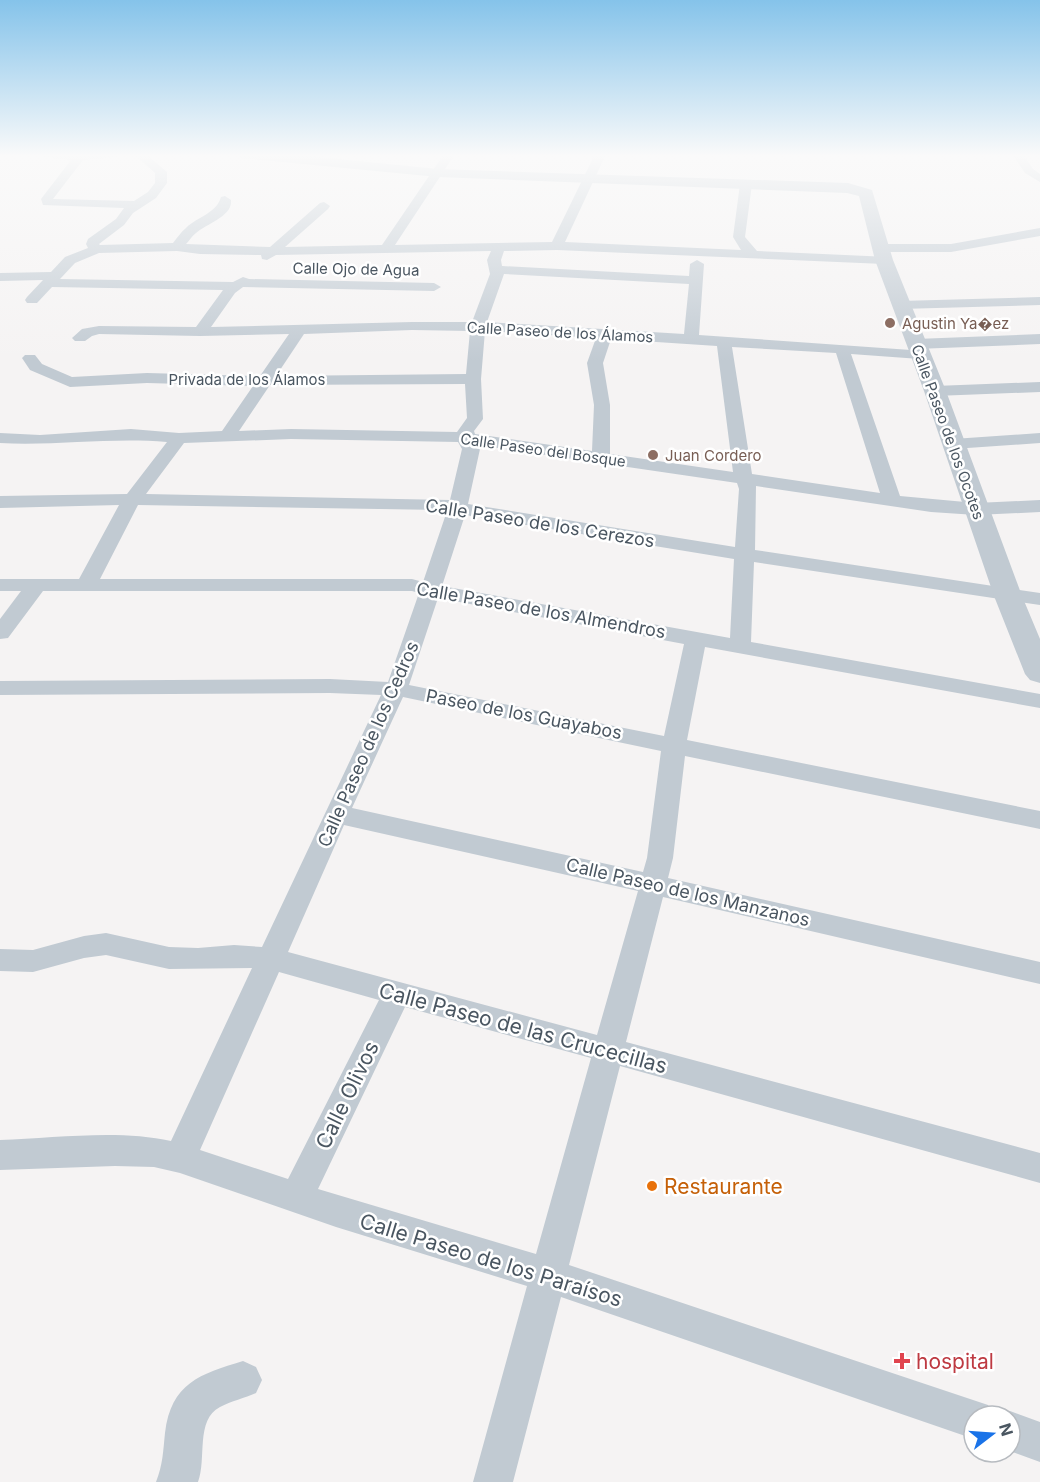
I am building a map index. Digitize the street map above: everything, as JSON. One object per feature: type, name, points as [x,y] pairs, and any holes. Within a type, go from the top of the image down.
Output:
[{"type":"street","points":[[97,249],[92,244],[93,242],[118,223]]},
{"type":"street","points":[[177,247],[201,223]]},
{"type":"street","points":[[200,332],[238,285],[304,223]]},
{"type":"street","points":[[386,250],[404,223]]},
{"type":"street","points":[[557,246],[568,223]]},
{"type":"street","points":[[742,223],[741,243],[754,255]]},
{"type":"street","name":"Calle Paseo de los Ocotes","points":[[874,223],[882,254],[900,305],[935,391],[1008,596],[1040,674]]},
{"type":"street","points":[[32,300],[74,257],[97,249],[177,247],[200,250],[386,250],[557,246],[754,255],[882,254],[951,248],[1040,232]]},
{"type":"street","name":"Calle Paseo de los Cedros","points":[[180,1158],[396,689],[415,642],[458,507],[471,449],[465,431],[475,419],[473,379],[478,327],[497,270],[494,260],[499,247]]},
{"type":"street","points":[[690,340],[699,253]]},
{"type":"street","points":[[497,270],[696,280]]},
{"type":"street","name":"Calle Ojo de Agua","points":[[0,277],[238,285],[434,287]]},
{"type":"street","points":[[900,305],[1040,301]]},
{"type":"street","name":"Calle Paseo de los Álamos","points":[[80,338],[95,330],[200,332],[412,326],[478,327],[842,349],[918,349],[1040,339]]},
{"type":"street","points":[[227,436],[263,380],[300,329]]},
{"type":"street","points":[[601,457],[602,405],[595,363],[605,335]]},
{"type":"street","points":[[724,342],[748,489],[740,646]]},
{"type":"street","points":[[842,349],[892,501]]},
{"type":"street","name":"Privada de los Álamos","points":[[30,358],[36,367],[70,382],[147,378],[473,379]]},
{"type":"street","points":[[935,391],[1040,387]]},
{"type":"street","name":"Calle Paseo del Bosque","points":[[0,438],[47,439],[131,434],[179,438],[344,434],[467,438],[892,501],[976,509],[1040,506]]},
{"type":"street","points":[[86,585],[132,499],[179,438]]},
{"type":"street","points":[[953,444],[1040,438]]},
{"type":"street","name":"Calle Paseo de los Cerezos","points":[[0,502],[132,499],[441,504],[483,513],[746,555],[1008,596],[1040,598]]},
{"type":"street","points":[[1016,507],[1040,524]]},
{"type":"street","name":"Calle Paseo de los Almendros","points":[[0,585],[402,585],[1040,701]]},
{"type":"street","points":[[0,633],[36,586]]},
{"type":"street","points":[[493,1482],[654,884],[660,858],[674,744],[696,638]]},
{"type":"street","name":"Paseo de los Guayabos","points":[[0,688],[330,686],[396,689],[1040,820]]},
{"type":"street","name":"Calle Paseo de los Manzanos","points":[[336,815],[362,818],[1040,973]]},
{"type":"street","name":"Calle Paseo de las Crucecillas","points":[[0,960],[33,961],[84,947],[106,944],[168,958],[198,959],[234,956],[273,959],[1040,1168]]},
{"type":"street","name":"Calle Olivos","points":[[297,1197],[397,993]]},
{"type":"street","name":"Calle Paseo de los Paraísos","points":[[0,1155],[115,1150],[153,1152],[180,1158],[336,1211],[548,1275],[962,1415]]},
{"type":"street","points":[[184,1480],[184,1425],[189,1410],[196,1399],[208,1392],[243,1380]]},
{"type":"street","points":[[1022,1435],[1040,1442]]},
{"type":"place","name":"Agustin Ya�ez","points":[[890,323]]},
{"type":"place","name":"Juan Cordero","points":[[653,455]]},
{"type":"place","name":"Restaurante","points":[[652,1186]]},
{"type":"place","name":"hospital","points":[[902,1361]]}]
